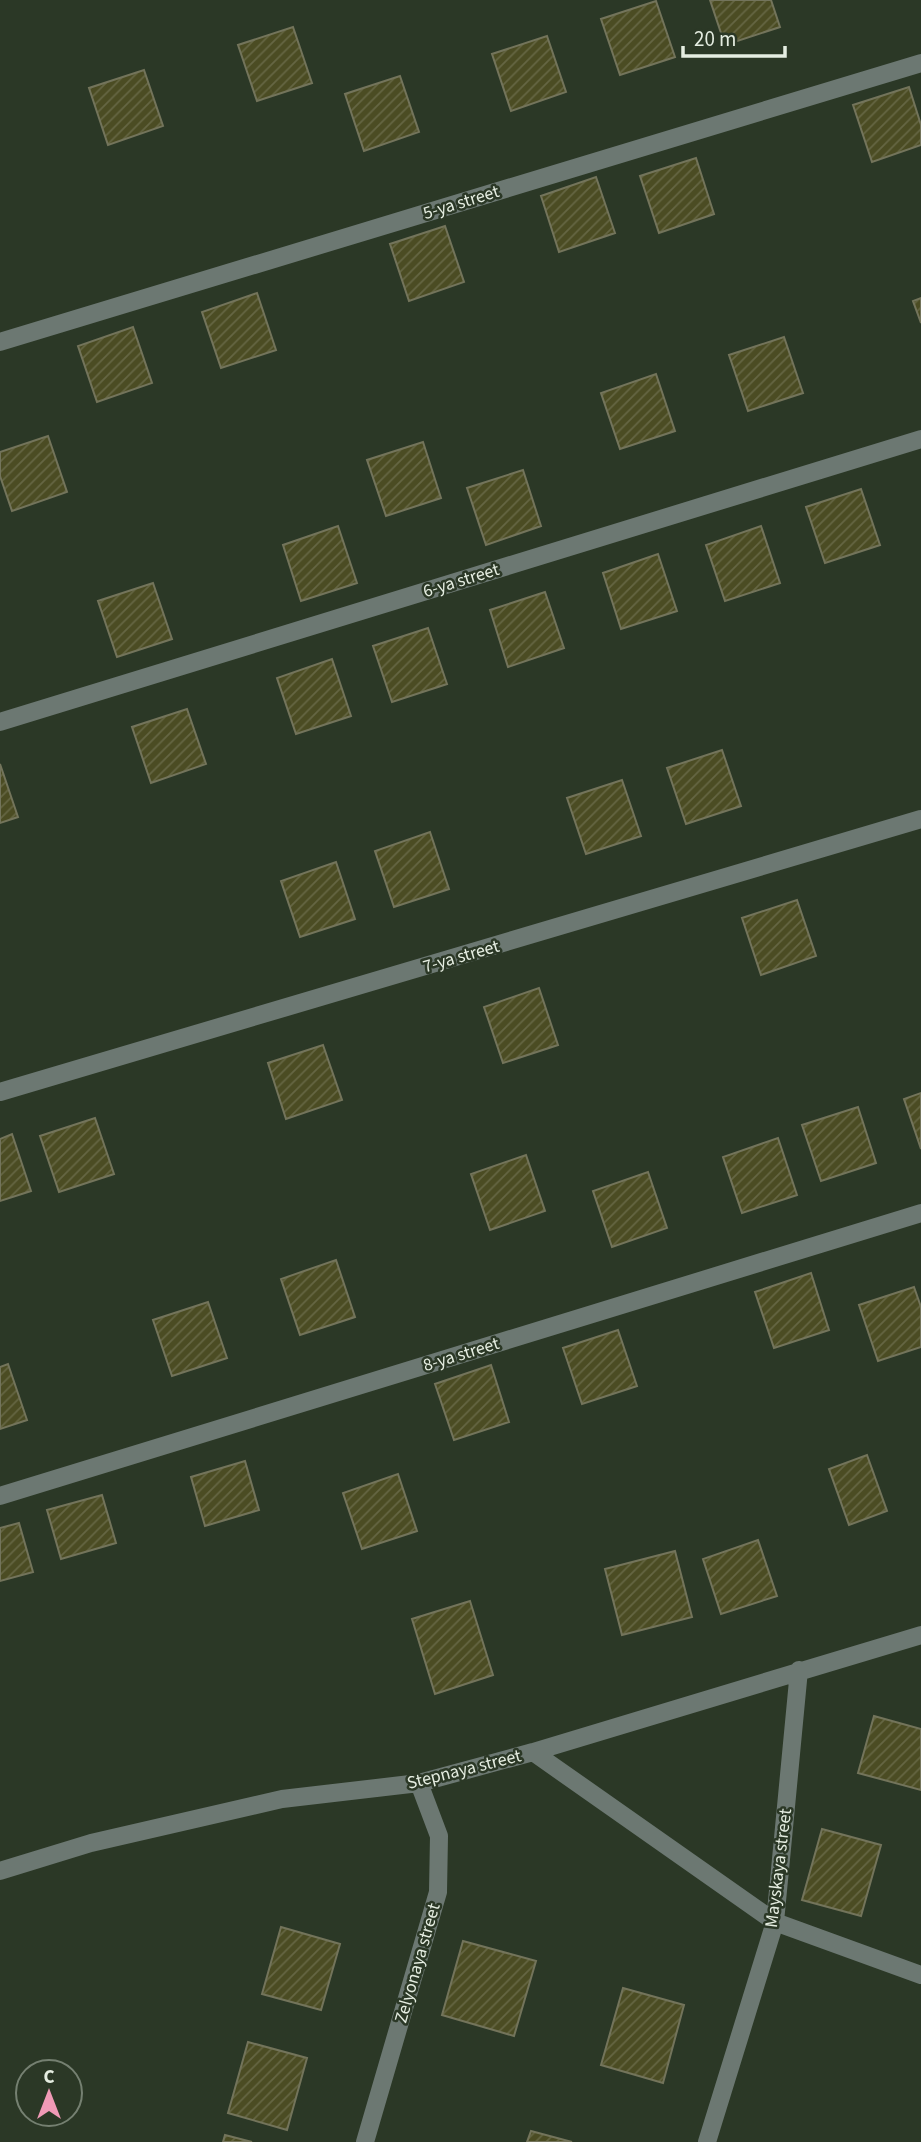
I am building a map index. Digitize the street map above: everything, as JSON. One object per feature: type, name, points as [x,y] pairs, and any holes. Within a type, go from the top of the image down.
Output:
[{"type":"street","name":"5-ya street","points":[[0,342],[921,63]]},
{"type":"street","name":"6-ya street","points":[[0,722],[921,439]]},
{"type":"street","name":"7-ya street","points":[[0,1092],[921,819]]},
{"type":"street","name":"8-ya street","points":[[0,1496],[921,1213]]},
{"type":"street","name":"Stepnaya street","points":[[0,1871],[91,1843],[282,1799],[419,1783],[533,1752],[921,1634]]},
{"type":"street","name":"Mayskaya street","points":[[708,2142],[775,1922],[799,1670]]},
{"type":"street","points":[[533,1752],[775,1922],[921,1975]]},
{"type":"street","name":"Zelyonaya street","points":[[365,2142],[438,1892],[439,1836],[419,1783]]},
{"type":"building","points":[[710,0],[771,0],[780,27],[725,45]]},
{"type":"building","points":[[656,1],[675,57],[620,75],[601,19]]},
{"type":"building","points":[[293,27],[312,83],[257,101],[238,45]]},
{"type":"building","points":[[547,36],[566,92],[511,111],[492,54]]},
{"type":"building","points":[[144,70],[163,126],[108,145],[89,88]]},
{"type":"building","points":[[400,76],[419,132],[364,151],[345,94]]},
{"type":"building","points":[[909,87],[921,125],[921,145],[872,162],[853,105]]},
{"type":"building","points":[[696,158],[714,214],[659,233],[640,176]]},
{"type":"building","points":[[596,177],[615,233],[559,252],[541,196]]},
{"type":"building","points":[[445,226],[464,282],[409,301],[390,244]]},
{"type":"building","points":[[257,293],[276,350],[221,368],[202,312]]},
{"type":"building","points":[[921,298],[921,323],[913,301]]},
{"type":"building","points":[[133,327],[152,383],[97,402],[78,346]]},
{"type":"building","points":[[784,337],[803,393],[748,411],[729,355]]},
{"type":"building","points":[[656,374],[675,431],[620,449],[601,393]]},
{"type":"building","points":[[48,436],[67,492],[12,511],[0,476],[0,452]]},
{"type":"building","points":[[423,442],[441,498],[386,516],[367,460]]},
{"type":"building","points":[[523,470],[541,526],[486,545],[467,488]]},
{"type":"building","points":[[861,489],[880,545],[825,563],[806,507]]},
{"type":"building","points":[[338,526],[357,583],[301,601],[283,545]]},
{"type":"building","points":[[761,526],[780,583],[725,601],[706,545]]},
{"type":"building","points":[[658,554],[677,611],[621,629],[603,573]]},
{"type":"building","points":[[153,583],[172,639],[117,657],[98,601]]},
{"type":"building","points":[[545,592],[564,648],[508,667],[490,610]]},
{"type":"building","points":[[428,628],[447,684],[392,702],[373,646]]},
{"type":"building","points":[[332,659],[351,716],[296,734],[277,678]]},
{"type":"building","points":[[187,709],[206,764],[151,783],[132,727]]},
{"type":"building","points":[[722,750],[741,806],[686,824],[667,768]]},
{"type":"building","points":[[0,764],[18,817],[0,823]]},
{"type":"building","points":[[622,780],[641,836],[586,854],[567,798]]},
{"type":"building","points":[[430,832],[449,889],[394,907],[375,851]]},
{"type":"building","points":[[336,862],[355,919],[300,937],[281,881]]},
{"type":"building","points":[[797,900],[816,956],[761,975],[742,918]]},
{"type":"building","points":[[539,988],[558,1045],[503,1063],[484,1007]]},
{"type":"building","points":[[323,1045],[342,1100],[286,1119],[268,1063]]},
{"type":"building","points":[[921,1093],[921,1149],[904,1099]]},
{"type":"building","points":[[858,1107],[876,1163],[821,1181],[802,1125]]},
{"type":"building","points":[[95,1118],[114,1174],[59,1192],[40,1136]]},
{"type":"building","points":[[12,1134],[31,1191],[0,1201],[0,1139]]},
{"type":"building","points":[[778,1138],[797,1195],[742,1213],[723,1157]]},
{"type":"building","points":[[526,1155],[545,1211],[490,1230],[471,1174]]},
{"type":"building","points":[[648,1172],[667,1228],[612,1247],[593,1191]]},
{"type":"building","points":[[336,1260],[355,1317],[300,1335],[281,1279]]},
{"type":"building","points":[[811,1273],[829,1330],[774,1348],[755,1292]]},
{"type":"building","points":[[914,1287],[921,1307],[921,1347],[878,1361],[859,1305]]},
{"type":"building","points":[[208,1302],[227,1358],[172,1376],[153,1320]]},
{"type":"building","points":[[618,1330],[637,1386],[582,1404],[563,1348]]},
{"type":"building","points":[[8,1364],[27,1420],[0,1429],[0,1367]]},
{"type":"building","points":[[491,1365],[509,1422],[454,1440],[435,1384]]},
{"type":"building","points":[[867,1455],[887,1511],[849,1525],[829,1469]]},
{"type":"building","points":[[245,1461],[259,1510],[205,1526],[191,1477]]},
{"type":"building","points":[[398,1474],[417,1531],[362,1549],[343,1493]]},
{"type":"building","points":[[102,1495],[116,1543],[61,1559],[47,1510]]},
{"type":"building","points":[[19,1523],[33,1572],[0,1581],[0,1528]]},
{"type":"building","points":[[758,1540],[777,1596],[721,1614],[703,1559]]},
{"type":"building","points":[[675,1551],[692,1617],[622,1635],[605,1569]]},
{"type":"building","points":[[470,1601],[493,1675],[435,1694],[412,1619]]},
{"type":"building","points":[[874,1716],[921,1729],[921,1790],[858,1773]]},
{"type":"building","points":[[822,1829],[881,1845],[861,1916],[802,1900]]},
{"type":"building","points":[[281,1927],[340,1944],[321,2010],[262,1994]]},
{"type":"building","points":[[463,1941],[536,1961],[514,2036],[442,2015]]},
{"type":"building","points":[[623,1988],[684,2005],[663,2083],[601,2065]]},
{"type":"building","points":[[248,2042],[307,2058],[287,2130],[228,2113]]},
{"type":"building","points":[[531,2131],[572,2142],[527,2142]]},
{"type":"building","points":[[225,2135],[252,2142],[223,2142]]}]
